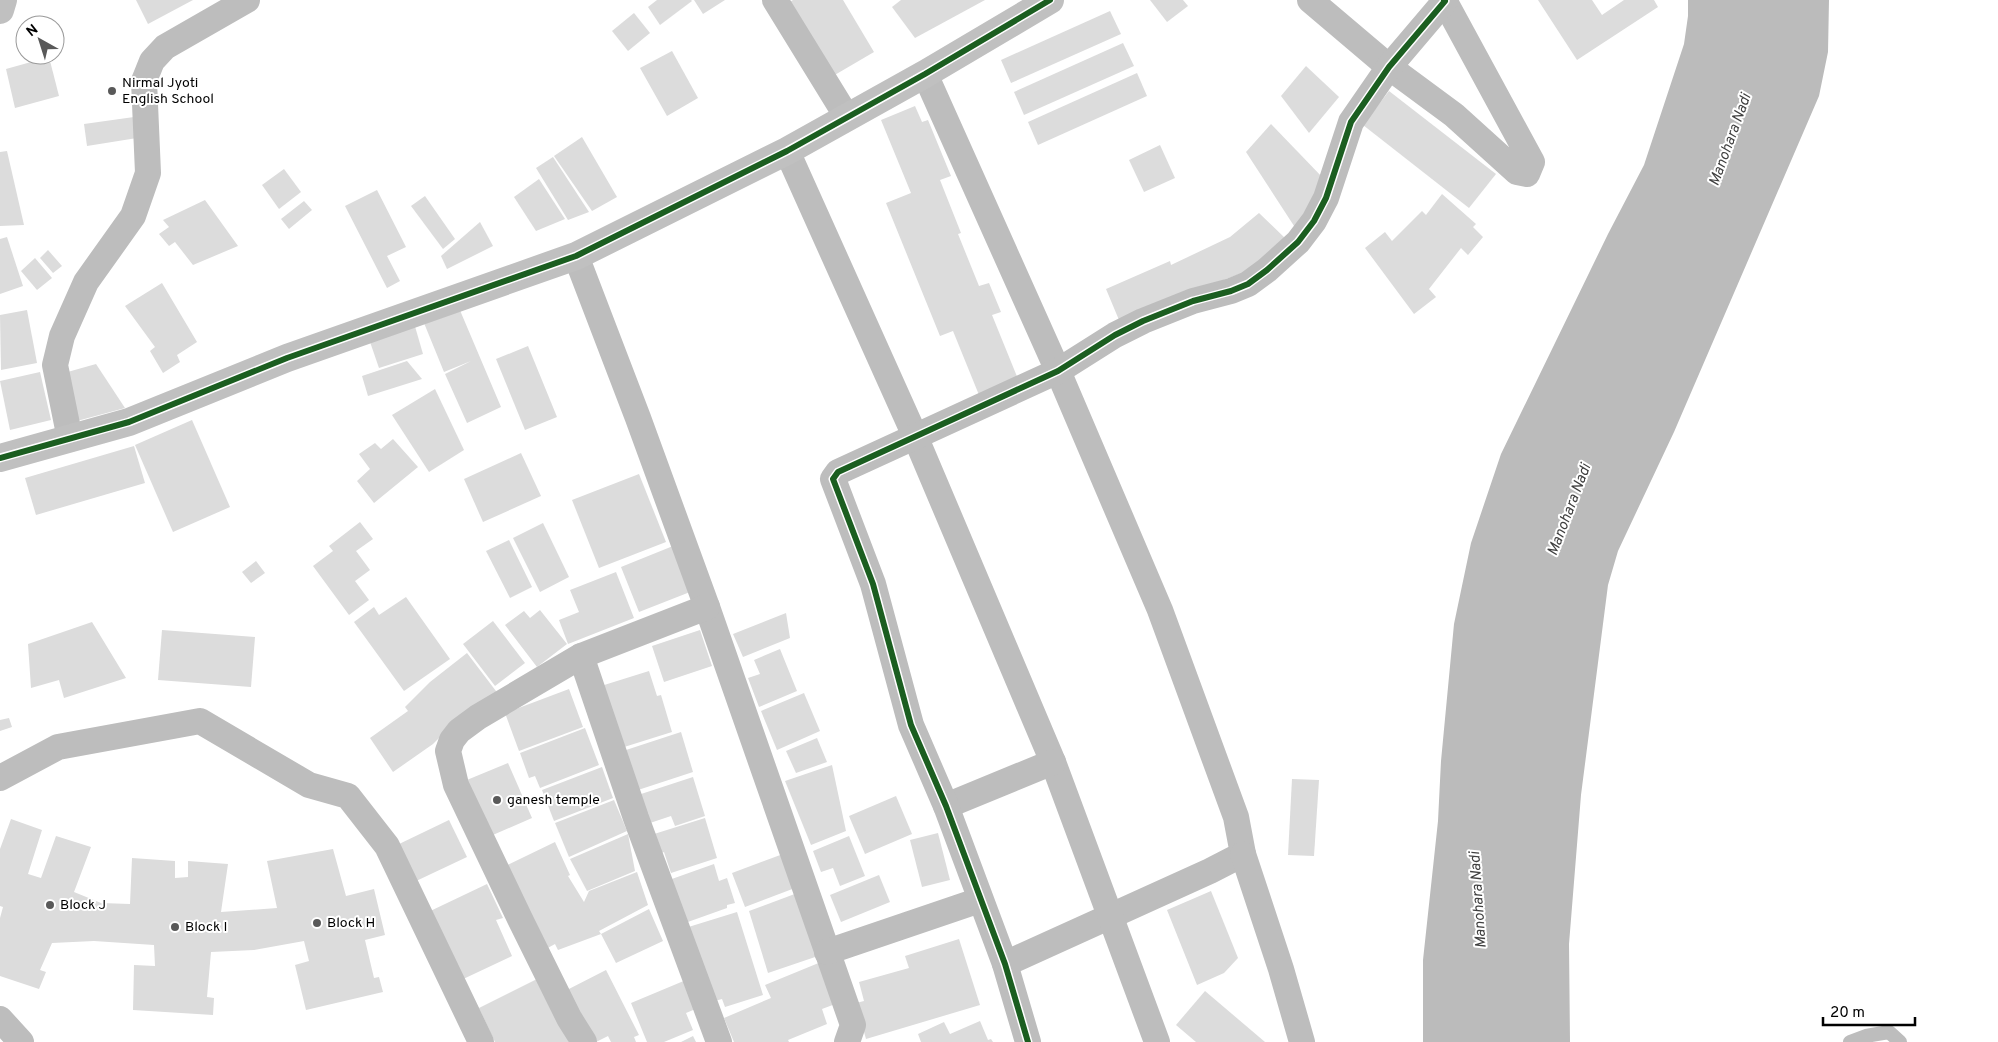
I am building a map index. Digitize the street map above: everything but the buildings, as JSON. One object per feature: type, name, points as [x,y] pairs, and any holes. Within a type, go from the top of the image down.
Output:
[{"type":"street","points":[[0,10],[3,0]]},
{"type":"street","points":[[70,439],[55,365],[62,336],[86,282],[133,216],[148,173],[144,81],[152,61],[165,47],[247,0]]},
{"type":"street","points":[[775,0],[847,117]]},
{"type":"street","points":[[0,458],[129,422],[287,358],[576,256],[787,151],[925,74],[1050,0]]},
{"type":"street","points":[[1028,1042],[1005,964],[946,806],[911,725],[873,584],[834,479],[838,472],[1058,371],[1115,335],[1143,321],[1192,300],[1231,291],[1248,284],[1298,242],[1314,220],[1326,198],[1351,122],[1389,67],[1445,1],[1532,162],[1528,174],[1517,172],[1454,115],[1389,67],[1310,0]]},
{"type":"street","points":[[925,74],[1058,371],[1160,610],[1236,817],[1243,854],[1281,969],[1302,1042]]},
{"type":"street","points":[[787,151],[914,436],[1053,762],[1157,1042]]},
{"type":"street","points":[[576,256],[707,607],[853,1024],[847,1042]]},
{"type":"street","points":[[584,1042],[569,1018],[532,944],[456,785],[448,751],[452,740],[459,732],[478,717],[581,656],[707,607]]},
{"type":"street","points":[[581,656],[636,818],[719,1042]]},
{"type":"street","points":[[0,778],[58,747],[200,721],[309,785],[348,796],[387,846],[482,1042]]},
{"type":"street","points":[[946,806],[1053,762]]},
{"type":"street","points":[[1005,964],[1243,854]]},
{"type":"street","points":[[827,952],[980,900]]},
{"type":"street","points":[[0,1020],[21,1042]]},
{"type":"lane","points":[[1850,1042],[1866,1036],[1889,1032],[1900,1042]]},
{"type":"water","name":"Manohara Nadi","points":[[1688,0],[1829,0],[1828,52],[1819,96],[1674,432],[1618,551],[1608,585],[1581,795],[1569,944],[1570,1042],[1423,1042],[1423,960],[1438,821],[1441,761],[1454,624],[1471,543],[1501,454],[1608,234],[1644,165],[1684,44]]},
{"type":"cycle path","points":[[0,458],[129,422],[287,358],[576,256],[787,151],[925,74],[1050,0]]},
{"type":"cycle path","points":[[1028,1042],[1005,964],[946,806],[911,725],[873,584],[833,479],[838,472],[1058,371],[1115,335],[1143,321],[1193,301],[1231,291],[1248,284],[1267,270],[1298,242],[1314,221],[1326,198],[1351,122],[1389,67],[1444,0]]},
{"type":"place","name":"Nirmal Jyoti English School","points":[[112,91]]},
{"type":"place","name":"ganesh temple","points":[[497,800]]},
{"type":"place","name":"Block J","points":[[50,905]]},
{"type":"place","name":"Block H","points":[[317,923]]},
{"type":"place","name":"Block I","points":[[175,927]]}]
